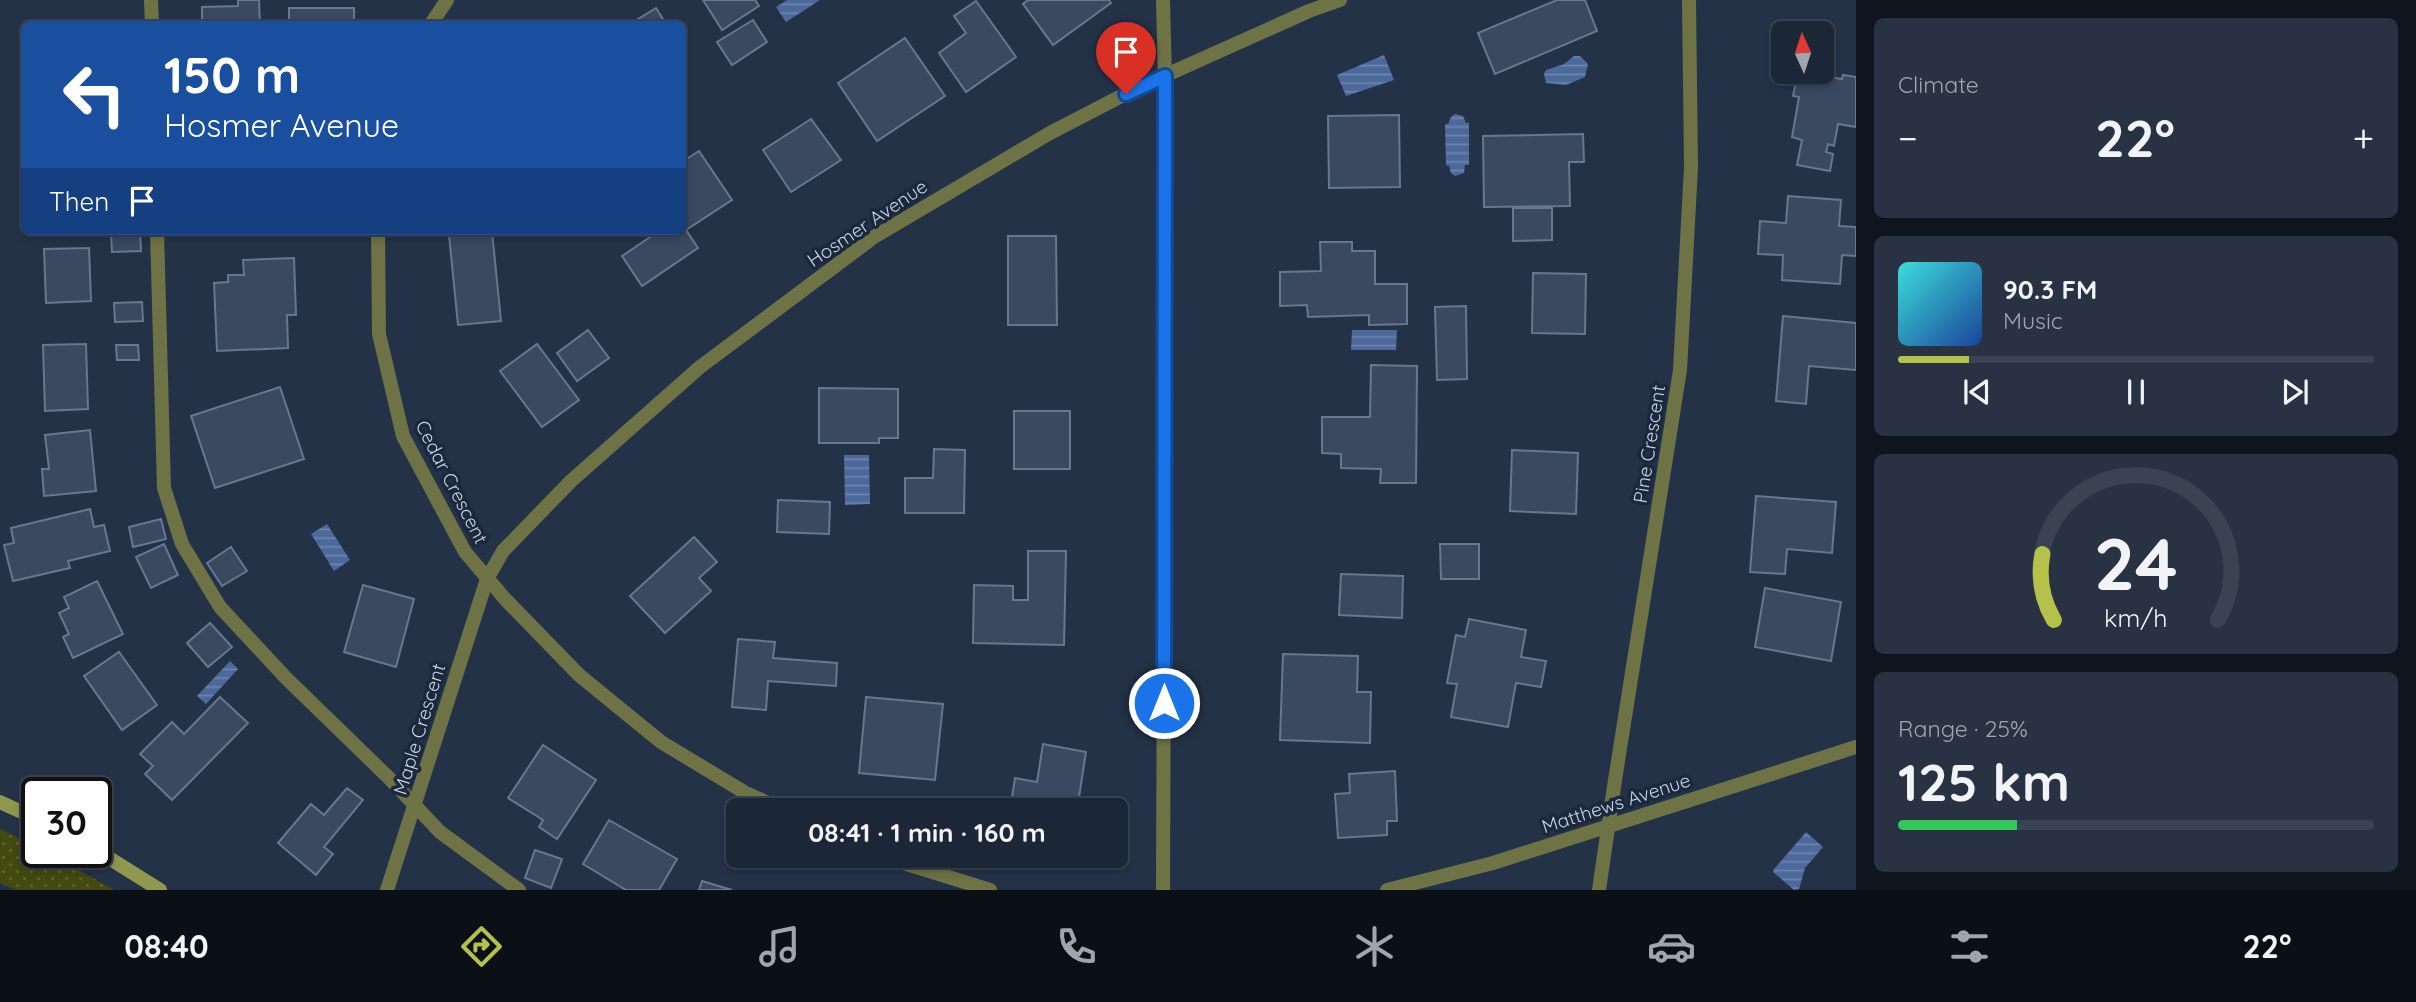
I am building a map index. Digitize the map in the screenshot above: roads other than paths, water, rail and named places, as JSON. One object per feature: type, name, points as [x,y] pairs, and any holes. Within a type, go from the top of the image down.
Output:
[{"type":"main road","points":[[0,802],[21,812]]},
{"type":"main road","points":[[112,860],[160,890]]},
{"type":"street","points":[[151,0],[152,21]]},
{"type":"street","points":[[429,0],[433,20]]},
{"type":"street","points":[[433,20],[447,0]]},
{"type":"street","points":[[1163,0],[1163,890]]},
{"type":"street","name":"Hosmer Avenue","points":[[487,579],[503,551],[571,481],[700,367],[874,237],[1050,133],[1165,76],[1340,0]]},
{"type":"street","name":"Pine Crescent","points":[[1600,890],[1680,370],[1691,167],[1689,0]]},
{"type":"street","points":[[158,235],[164,488],[182,544],[220,607],[286,678],[440,832],[519,890]]},
{"type":"street","name":"Cedar Crescent","points":[[378,235],[379,334],[403,436],[461,546],[487,579]]},
{"type":"street","points":[[487,579],[579,675],[661,743],[757,798]]},
{"type":"street","name":"Maple Crescent","points":[[387,890],[487,579]]},
{"type":"street","name":"Matthews Avenue","points":[[1387,890],[1493,863],[1856,747]]},
{"type":"street","points":[[919,868],[990,890]]},
{"type":"water","points":[[787,0],[820,0],[786,22],[776,7]]},
{"type":"water","points":[[1384,55],[1394,80],[1346,96],[1337,75]]},
{"type":"water","points":[[1574,56],[1580,56],[1588,64],[1585,77],[1566,85],[1546,83],[1546,70],[1564,64]]},
{"type":"water","points":[[1455,114],[1463,116],[1466,123],[1469,123],[1469,165],[1465,165],[1464,173],[1455,176],[1446,165],[1445,124],[1448,124]]},
{"type":"water","points":[[1352,330],[1397,330],[1396,350],[1351,350]]},
{"type":"water","points":[[844,455],[869,455],[870,504],[845,505]]},
{"type":"water","points":[[327,524],[350,560],[334,571],[311,534]]},
{"type":"water","points":[[230,661],[238,669],[206,704],[197,696]]},
{"type":"water","points":[[1806,832],[1823,847],[1805,868],[1799,889],[1794,890],[1773,872]]}]
